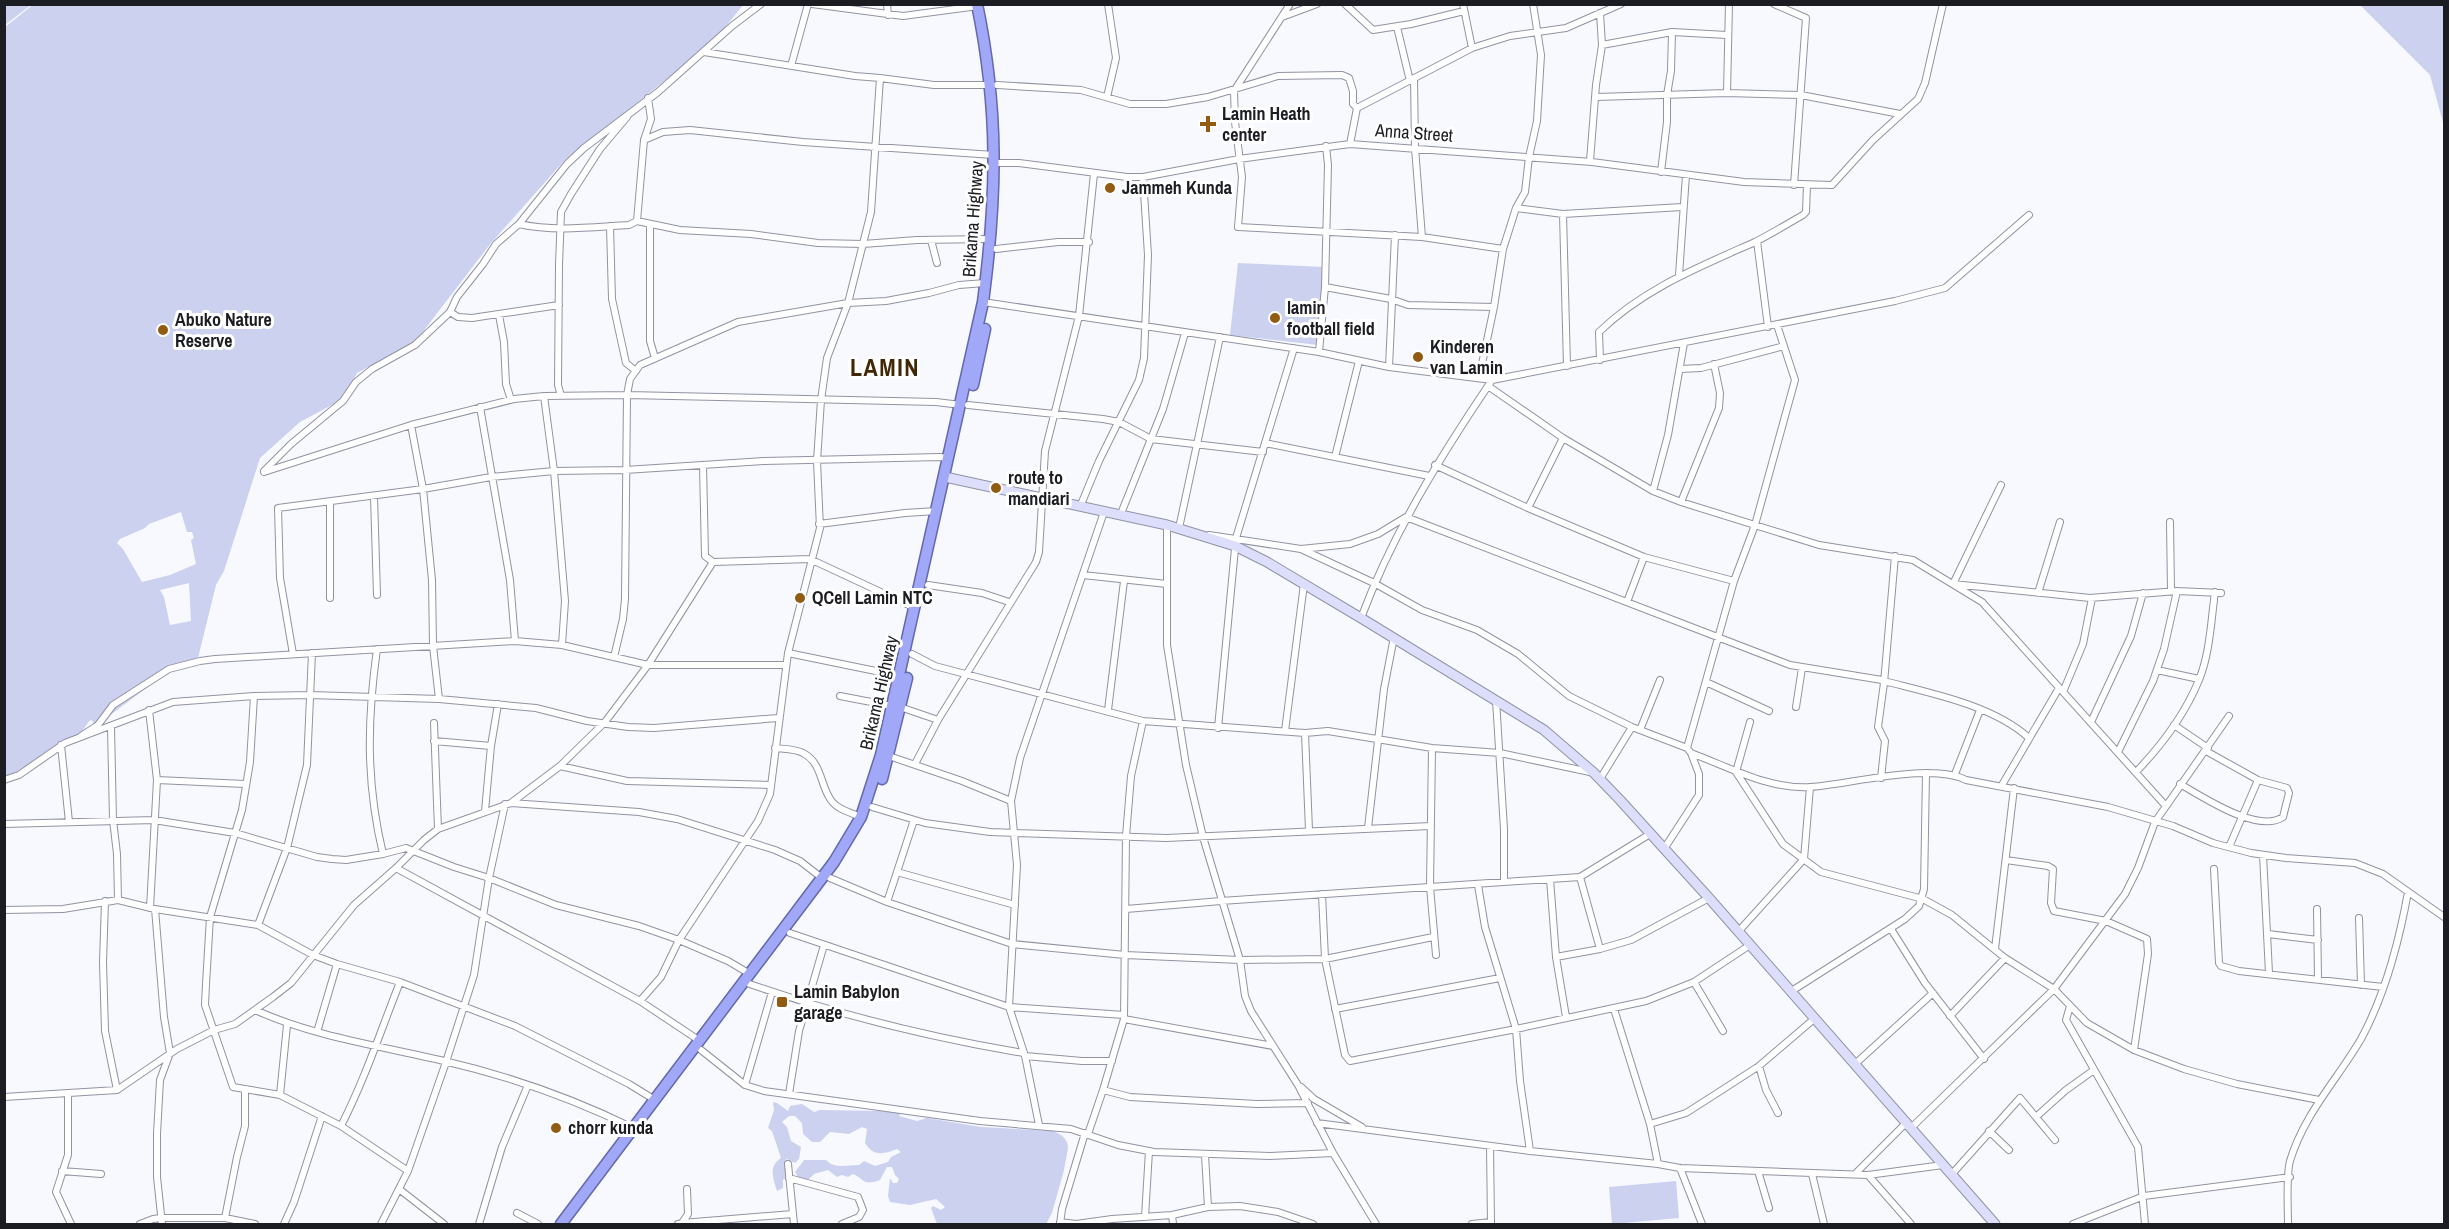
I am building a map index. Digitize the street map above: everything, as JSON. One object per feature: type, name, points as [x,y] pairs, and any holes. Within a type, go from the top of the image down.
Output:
[{"type":"highway","name":"Brikama Highway","points":[[564,1224],[849,850],[872,807],[889,756],[900,676],[937,511],[948,478],[949,458],[980,354],[986,302],[996,249],[997,160],[994,85],[980,5]]},
{"type":"highway","name":"Brikama Highway","points":[[986,302],[985,283],[997,160]]},
{"type":"highway","name":"Brikama Highway","points":[[748,980],[790,933],[826,878],[861,817],[912,654],[965,405]]},
{"type":"highway","name":"Brikama Highway","points":[[564,1224],[633,1128],[700,1045]]},
{"type":"main road","points":[[948,478],[1235,542],[1544,730],[1597,776],[1709,898],[1995,1224]]},
{"type":"street","points":[[761,4],[567,164],[519,224],[496,244],[457,297],[450,312],[415,345],[372,369],[356,382],[343,401],[291,444],[264,472],[411,425],[511,400],[544,396],[627,395],[936,402],[1056,413],[1119,422],[1151,439],[1263,452]]},
{"type":"street","points":[[791,66],[810,4],[888,15],[927,14],[980,5]]},
{"type":"street","points":[[887,4],[888,15]]},
{"type":"street","points":[[1107,97],[1116,58],[1108,4]]},
{"type":"street","points":[[1290,4],[1234,90],[1242,177],[1238,227],[1422,237],[1503,249]]},
{"type":"street","points":[[1282,17],[1317,4]]},
{"type":"street","points":[[1345,4],[1373,30],[1397,27],[1463,8],[1472,48]]},
{"type":"street","points":[[1479,378],[1503,249],[1516,208],[1525,192],[1529,157],[1537,122],[1541,55],[1533,4]]},
{"type":"street","points":[[1357,108],[1472,48],[1510,36],[1566,28],[1604,9],[1620,4]]},
{"type":"street","points":[[1727,93],[1727,35],[1730,4]]},
{"type":"street","points":[[1774,4],[1806,18],[1794,185]]},
{"type":"street","points":[[1596,97],[1727,93],[1801,95],[1900,114],[1918,99],[1925,83],[1943,4]]},
{"type":"street","points":[[1590,161],[1604,9]]},
{"type":"street","points":[[1397,27],[1412,80],[1422,237]]},
{"type":"street","points":[[1602,45],[1672,32],[1727,35]]},
{"type":"street","points":[[1661,172],[1667,122],[1672,32]]},
{"type":"street","points":[[704,52],[855,76],[934,85],[994,85],[1080,90],[1130,104],[1166,104],[1189,101],[1278,76],[1342,75],[1349,78],[1353,104],[1357,108]]},
{"type":"street","points":[[640,1001],[661,977],[679,940],[758,821],[771,785],[788,653],[819,524],[817,461],[820,400],[827,358],[848,303],[871,212],[880,78]]},
{"type":"street","points":[[638,221],[644,140],[651,119],[648,98]]},
{"type":"street","points":[[561,396],[558,385],[561,212],[600,149],[635,107]]},
{"type":"street","points":[[1350,144],[1357,108]]},
{"type":"street","name":"Anna Street","points":[[644,140],[663,132],[690,130],[875,147],[997,160],[1094,174],[1143,177],[1239,159],[1350,144],[1590,161],[1686,175],[1794,185],[1832,185],[1900,114]]},
{"type":"street","points":[[1319,352],[1325,287],[1328,165],[1326,146]]},
{"type":"street","points":[[915,764],[938,720],[1040,552],[1045,451],[1079,316],[1089,242],[1094,174]]},
{"type":"street","points":[[1679,275],[1686,175]]},
{"type":"street","points":[[1080,507],[1099,461],[1139,380],[1144,358],[1148,255],[1143,177]]},
{"type":"street","points":[[1600,360],[1599,332],[1618,314],[1679,275],[1757,241],[1806,212],[1807,185]]},
{"type":"street","points":[[1516,208],[1563,214],[1682,207]]},
{"type":"street","points":[[1563,214],[1567,366]]},
{"type":"street","points":[[1361,618],[1374,583],[1406,517],[1435,465],[1490,382],[1895,301],[1945,288],[2029,215]]},
{"type":"street","points":[[519,224],[535,228],[560,228],[629,225],[638,221],[680,230],[751,234],[818,243],[863,244],[990,239]]},
{"type":"street","points":[[650,224],[650,341],[655,358]]},
{"type":"street","points":[[610,226],[610,282],[615,316],[626,363],[636,371]]},
{"type":"street","points":[[1389,367],[1395,236]]},
{"type":"street","points":[[931,240],[937,263]]},
{"type":"street","points":[[1757,241],[1768,327]]},
{"type":"street","points":[[996,249],[1058,242],[1089,242]]},
{"type":"street","points":[[614,657],[625,599],[627,395],[630,379],[640,365],[738,322],[848,303],[886,301],[959,285],[985,283]]},
{"type":"street","points":[[1325,287],[1391,299],[1408,305],[1494,307]]},
{"type":"street","points":[[986,302],[1319,352],[1389,367],[1479,378],[1490,382],[1563,438],[1653,491],[1819,545],[1913,560],[1982,602],[2165,805]]},
{"type":"street","points":[[450,312],[458,317],[499,315],[512,311],[559,305]]},
{"type":"street","points":[[499,315],[506,357],[506,384],[511,400]]},
{"type":"street","points":[[1664,849],[1699,795],[1699,774],[1689,750],[1734,582],[1755,525],[1795,380],[1777,325]]},
{"type":"street","points":[[1120,516],[1151,439],[1185,333]]},
{"type":"street","points":[[1179,528],[1220,337]]},
{"type":"street","points":[[1653,491],[1668,435],[1684,343]]},
{"type":"street","points":[[1680,369],[1701,368],[1784,346]]},
{"type":"street","points":[[1218,728],[1235,542],[1294,348]]},
{"type":"street","points":[[1335,457],[1359,361]]},
{"type":"street","points":[[1681,502],[1719,408],[1720,393],[1714,364]]},
{"type":"street","points":[[544,396],[554,471],[565,601],[562,645]]},
{"type":"street","points":[[480,407],[510,580],[514,642]]},
{"type":"street","points":[[411,425],[423,489],[432,580],[433,646],[439,699]]},
{"type":"street","points":[[1528,508],[1563,438]]},
{"type":"street","points":[[1265,443],[1429,476]]},
{"type":"street","points":[[293,654],[280,578],[278,508],[423,489],[491,477],[554,471],[625,470],[764,461],[949,458]]},
{"type":"street","points":[[703,465],[705,556],[713,562],[810,559],[915,608]]},
{"type":"street","points":[[1435,465],[1528,508],[1644,557],[1734,582]]},
{"type":"street","points":[[1953,584],[2001,485]]},
{"type":"street","points":[[374,496],[377,595]]},
{"type":"street","points":[[330,502],[330,598]]},
{"type":"street","points":[[819,524],[937,511]]},
{"type":"street","points":[[1040,1125],[1024,1055],[1009,1007],[1017,865],[1011,801],[1020,758],[1104,512]]},
{"type":"street","points":[[1235,542],[1301,549],[1350,544],[1378,534],[1406,517]]},
{"type":"street","points":[[1406,517],[1719,639],[1802,668],[1882,680],[1946,697],[2012,724],[2029,738]]},
{"type":"street","points":[[2038,592],[2060,522]]},
{"type":"street","points":[[2118,752],[2157,670],[2164,649],[2174,591],[2170,522]]},
{"type":"street","points":[[1167,525],[1167,645],[1186,765],[1203,837],[1240,960],[1245,996],[1251,1011],[1298,1085],[1333,1153],[1376,1224]]},
{"type":"street","points":[[1301,549],[1374,583],[1422,610],[1477,630],[1518,654],[1569,696],[1632,727],[1736,772],[1787,785],[1810,787],[1926,773],[1955,774],[1966,780],[2002,785],[2108,807],[2173,826],[2229,847],[2263,855],[2355,862],[2383,874],[2445,917]]},
{"type":"street","points":[[1881,778],[1886,741],[1878,727],[1895,556]]},
{"type":"street","points":[[1627,602],[1644,557]]},
{"type":"street","points":[[4,1098],[117,1090],[170,1053],[214,1030],[235,1024],[291,983],[354,905],[438,829],[508,804],[560,766],[605,722],[648,665],[713,562]]},
{"type":"street","points":[[1083,575],[1167,584]]},
{"type":"street","points":[[1108,710],[1124,580]]},
{"type":"street","points":[[1285,731],[1304,584]]},
{"type":"street","points":[[1953,584],[2092,598],[2174,591],[2218,593],[2199,679],[2174,725],[2156,751],[2136,772]]},
{"type":"street","points":[[928,585],[982,593],[1009,602]]},
{"type":"street","points":[[2091,722],[2131,636],[2143,593]]},
{"type":"street","points":[[2002,785],[2029,738],[2061,690],[2083,644],[2092,598]]},
{"type":"street","points":[[1368,828],[1378,739],[1394,638]]},
{"type":"street","points":[[81,736],[98,725],[113,705],[169,669],[200,661],[514,642],[562,645],[648,665],[786,665]]},
{"type":"street","points":[[377,649],[370,696],[371,791],[373,814],[383,854]]},
{"type":"street","points":[[258,925],[287,848],[307,765],[312,653]]},
{"type":"street","points":[[788,653],[900,676]]},
{"type":"street","points":[[912,654],[935,666],[965,675],[1108,710],[1143,721],[1305,733],[1328,731],[1432,748],[1500,753],[1597,776],[1632,727]]},
{"type":"street","points":[[1796,707],[1802,668]]},
{"type":"street","points":[[2157,670],[2199,679]]},
{"type":"street","points":[[1640,730],[1660,680]]},
{"type":"street","points":[[1706,682],[1737,694],[1769,711]]},
{"type":"street","points":[[4,780],[19,775],[61,745],[81,736],[111,727],[149,710],[184,701],[310,695],[439,699],[536,708],[587,721],[654,728],[778,718]]},
{"type":"street","points":[[254,696],[252,743],[242,810],[210,917],[205,1005],[233,1087],[280,1095],[341,1126],[408,1171]]},
{"type":"street","points":[[840,696],[896,707],[938,720]]},
{"type":"street","points":[[1496,699],[1504,882]]},
{"type":"street","points":[[485,811],[491,746],[498,704]]},
{"type":"street","points":[[149,710],[157,780],[152,909],[170,1053],[160,1080],[157,1177],[162,1221]]},
{"type":"street","points":[[1955,774],[1980,710]]},
{"type":"street","points":[[1855,1174],[1984,1059],[2054,989],[2125,894],[2138,868],[2155,822],[2229,716]]},
{"type":"street","points":[[1143,721],[1131,776],[1126,836],[1124,1017],[1103,1090],[1062,1209],[1060,1223],[1112,1222],[1172,1215],[1208,1207],[1240,1206],[1260,1208],[1313,1224]]},
{"type":"street","points":[[1750,722],[1736,772],[1783,844],[1821,872],[1923,899],[1967,926],[2005,958],[2054,989],[2087,1023],[2134,1050],[2184,1069],[2237,1084],[2319,1100]]},
{"type":"street","points":[[434,723],[438,829]]},
{"type":"street","points":[[2174,725],[2207,749],[2258,780],[2289,790],[2284,814],[2280,819],[2264,821],[2242,816],[2180,784]]},
{"type":"street","points":[[111,727],[118,900]]},
{"type":"street","points":[[1305,733],[1309,830]]},
{"type":"street","points":[[434,741],[491,746]]},
{"type":"street","points":[[61,745],[69,822]]},
{"type":"street","points":[[775,748],[801,752],[810,758],[817,766],[829,798],[841,809],[861,817]]},
{"type":"street","points":[[1432,748],[1430,887],[1436,955]]},
{"type":"street","points":[[889,756],[1011,801]]},
{"type":"street","points":[[560,766],[627,781],[771,785]]},
{"type":"street","points":[[1790,992],[1891,929],[1914,912],[1923,899],[1926,773]]},
{"type":"street","points":[[157,780],[245,784]]},
{"type":"street","points":[[2229,847],[2258,780]]},
{"type":"street","points":[[1738,932],[1804,859],[1810,787]]},
{"type":"street","points":[[1995,949],[2014,788]]},
{"type":"street","points":[[508,804],[639,812],[677,819],[746,840],[800,861],[826,878],[887,902],[1012,944],[1125,955],[1240,960],[1325,959],[1433,938]]},
{"type":"street","points":[[381,1224],[408,1171],[447,1061],[462,1006],[474,975],[489,878],[508,804]]},
{"type":"street","points":[[872,807],[914,820],[990,832],[1015,833],[1203,837],[1309,830],[1431,826]]},
{"type":"street","points":[[4,824],[154,820],[198,825],[318,857],[339,860],[383,854],[406,848],[556,905],[639,926],[679,940],[728,961],[748,980],[772,992],[808,1003],[914,1032],[1024,1055],[1082,1061],[1112,1060]]},
{"type":"street","points":[[887,902],[914,820]]},
{"type":"street","points":[[1126,909],[1581,876],[1650,834]]},
{"type":"street","points":[[2263,855],[2269,973]]},
{"type":"street","points":[[2006,860],[2048,866],[2053,869],[2051,903],[2054,911],[2106,921],[2142,936],[2148,942],[2134,1050]]},
{"type":"street","points":[[396,868],[640,1001],[700,1045],[745,1085],[789,1094],[980,1120],[1040,1125],[1087,1134],[1118,1145],[1149,1151],[1270,1156],[1333,1153]]},
{"type":"street","points":[[2214,869],[2219,963],[2224,968],[2383,987]]},
{"type":"street","points":[[897,872],[1015,904]]},
{"type":"street","points":[[1581,876],[1599,949]]},
{"type":"street","points":[[1550,879],[1556,957],[1566,1017]]},
{"type":"street","points":[[1478,885],[1485,927],[1516,1029],[1520,1082],[1530,1151]]},
{"type":"street","points":[[2288,1224],[2290,1163],[2293,1154],[2304,1127],[2319,1100],[2361,1038],[2400,939],[2408,892]]},
{"type":"street","points":[[1322,894],[1325,959],[1346,1058],[1350,1061],[1646,1001],[1694,982],[1750,945]]},
{"type":"street","points":[[1556,957],[1631,940],[1709,898]]},
{"type":"street","points":[[4,910],[63,909],[118,900],[152,909],[258,925],[313,955],[400,982],[514,1026],[629,1084],[655,1100]]},
{"type":"street","points":[[105,901],[103,962],[105,1031],[117,1090]]},
{"type":"street","points":[[2317,909],[2318,979]]},
{"type":"street","points":[[2359,918],[2361,985]]},
{"type":"street","points":[[1891,929],[1933,993],[1984,1059]]},
{"type":"street","points":[[790,933],[1009,1007],[1124,1017],[1273,1046]]},
{"type":"street","points":[[2268,934],[2318,940]]},
{"type":"street","points":[[789,1094],[799,1031],[824,945]]},
{"type":"street","points":[[1950,1016],[2005,958]]},
{"type":"street","points":[[317,1032],[337,964]]},
{"type":"street","points":[[1335,1010],[1500,978]]},
{"type":"street","points":[[341,1126],[362,1086],[374,1045],[400,982]]},
{"type":"street","points":[[1694,982],[1723,1031]]},
{"type":"street","points":[[745,1085],[772,992]]},
{"type":"street","points":[[1854,1065],[1933,993]]},
{"type":"street","points":[[2070,1005],[2066,1020],[2138,1147],[2145,1224]]},
{"type":"street","points":[[1614,1009],[1650,1124],[1658,1164]]},
{"type":"street","points":[[255,1010],[287,1025],[447,1061],[528,1085],[633,1128]]},
{"type":"street","points":[[1650,1124],[1686,1113],[1759,1066],[1814,1019]]},
{"type":"street","points":[[280,1095],[287,1025]]},
{"type":"street","points":[[1759,1066],[1766,1090],[1778,1113]]},
{"type":"street","points":[[2037,1116],[2066,1090],[2094,1070]]},
{"type":"street","points":[[479,1224],[502,1147],[528,1085]]},
{"type":"street","points":[[1298,1085],[1314,1099],[1365,1129]]},
{"type":"street","points":[[225,1218],[237,1157],[246,1126],[245,1089]]},
{"type":"street","points":[[1103,1090],[1130,1098],[1257,1104],[1308,1103]]},
{"type":"street","points":[[68,1093],[68,1155],[57,1192],[71,1224]]},
{"type":"street","points":[[1952,1174],[2020,1098],[2055,1140]]},
{"type":"street","points":[[284,1224],[294,1202],[322,1116]]},
{"type":"street","points":[[1317,1123],[1680,1168],[1868,1175],[1943,1165]]},
{"type":"street","points":[[1989,1131],[2009,1150]]},
{"type":"street","points":[[1472,1224],[1491,1223],[1490,1146]]},
{"type":"street","points":[[1145,1217],[1149,1151]]},
{"type":"street","points":[[1205,1155],[1208,1207]]},
{"type":"street","points":[[788,1164],[794,1224]]},
{"type":"street","points":[[1680,1168],[1702,1224]]},
{"type":"street","points":[[62,1171],[101,1174]]},
{"type":"street","points":[[1758,1171],[1769,1208]]},
{"type":"street","points":[[1812,1174],[1824,1224]]},
{"type":"street","points":[[1868,1175],[1911,1224]]},
{"type":"street","points":[[2073,1224],[2144,1196],[2290,1177]]},
{"type":"street","points":[[789,1178],[858,1197],[863,1210],[859,1217],[842,1224]]},
{"type":"street","points":[[399,1189],[444,1224]]},
{"type":"street","points":[[680,1224],[688,1214],[687,1189]]},
{"type":"street","points":[[517,1213],[538,1224]]},
{"type":"street","points":[[680,1224],[793,1214]]},
{"type":"street","points":[[1172,1215],[1173,1224]]},
{"type":"street","points":[[140,1224],[153,1219],[162,1221],[225,1218],[255,1224]]},
{"type":"shaded area","points":[[5,4],[31,4],[31,5],[5,25]]},
{"type":"shaded area","name":"Abuko Nature Reserve","points":[[34,4],[743,5],[714,41],[563,162],[491,243],[415,342],[357,373],[343,399],[300,422],[260,458],[224,571],[216,585],[198,658],[194,662],[169,671],[105,719],[94,725],[92,720],[89,721],[79,736],[5,779],[5,27]],"holes":[[[181,512],[187,532],[192,532],[194,538],[191,540],[196,564],[170,575],[142,582],[123,549],[117,543],[120,539],[149,524]],[[189,583],[191,621],[170,625],[164,597],[160,590]]]},
{"type":"shaded area","points":[[2360,5],[2444,5],[2444,126],[2430,75]]},
{"type":"shaded area","name":"lamin football field","points":[[1238,263],[1324,267],[1318,345],[1230,335]]},
{"type":"shaded area","points":[[773,1102],[788,1111],[790,1106],[802,1104],[814,1112],[888,1109],[901,1112],[899,1116],[917,1121],[927,1118],[981,1127],[1053,1131],[1064,1137],[1068,1148],[1052,1213],[1046,1224],[937,1224],[931,1208],[933,1206],[941,1210],[945,1207],[936,1199],[910,1205],[890,1202],[888,1196],[890,1178],[893,1183],[897,1183],[899,1179],[892,1167],[887,1167],[880,1180],[870,1182],[865,1182],[853,1174],[848,1177],[842,1175],[837,1177],[828,1170],[814,1174],[808,1180],[799,1179],[795,1172],[804,1160],[826,1160],[833,1165],[841,1166],[859,1165],[864,1161],[875,1166],[888,1162],[891,1157],[901,1152],[897,1149],[884,1153],[872,1151],[865,1143],[867,1129],[862,1127],[849,1134],[830,1132],[820,1142],[812,1142],[803,1134],[802,1123],[795,1116],[789,1116],[782,1122],[787,1127],[791,1141],[801,1147],[799,1159],[795,1163],[787,1159],[785,1161],[787,1176],[783,1180],[783,1188],[777,1191],[773,1169],[781,1158],[772,1131],[768,1128],[774,1110]]},
{"type":"shaded area","points":[[1676,1181],[1679,1218],[1612,1224],[1609,1187]]},
{"type":"place","name":"Lamin Heath center","points":[[1208,124]]},
{"type":"place","name":"Jammeh Kunda","points":[[1110,188]]},
{"type":"place","name":"lamin football field","points":[[1275,318]]},
{"type":"place","name":"Abuko Nature Reserve","points":[[163,330]]},
{"type":"place","name":"Kinderen van Lamin","points":[[1418,357]]},
{"type":"place","name":"route to mandiari","points":[[996,488]]},
{"type":"place","name":"QCell Lamin NTC","points":[[800,598]]},
{"type":"place","name":"Lamin Babylon garage","points":[[782,1002]]},
{"type":"place","name":"chorr kunda","points":[[556,1128]]},
{"type":"district","name":"LAMIN","points":[[885,368]]}]
